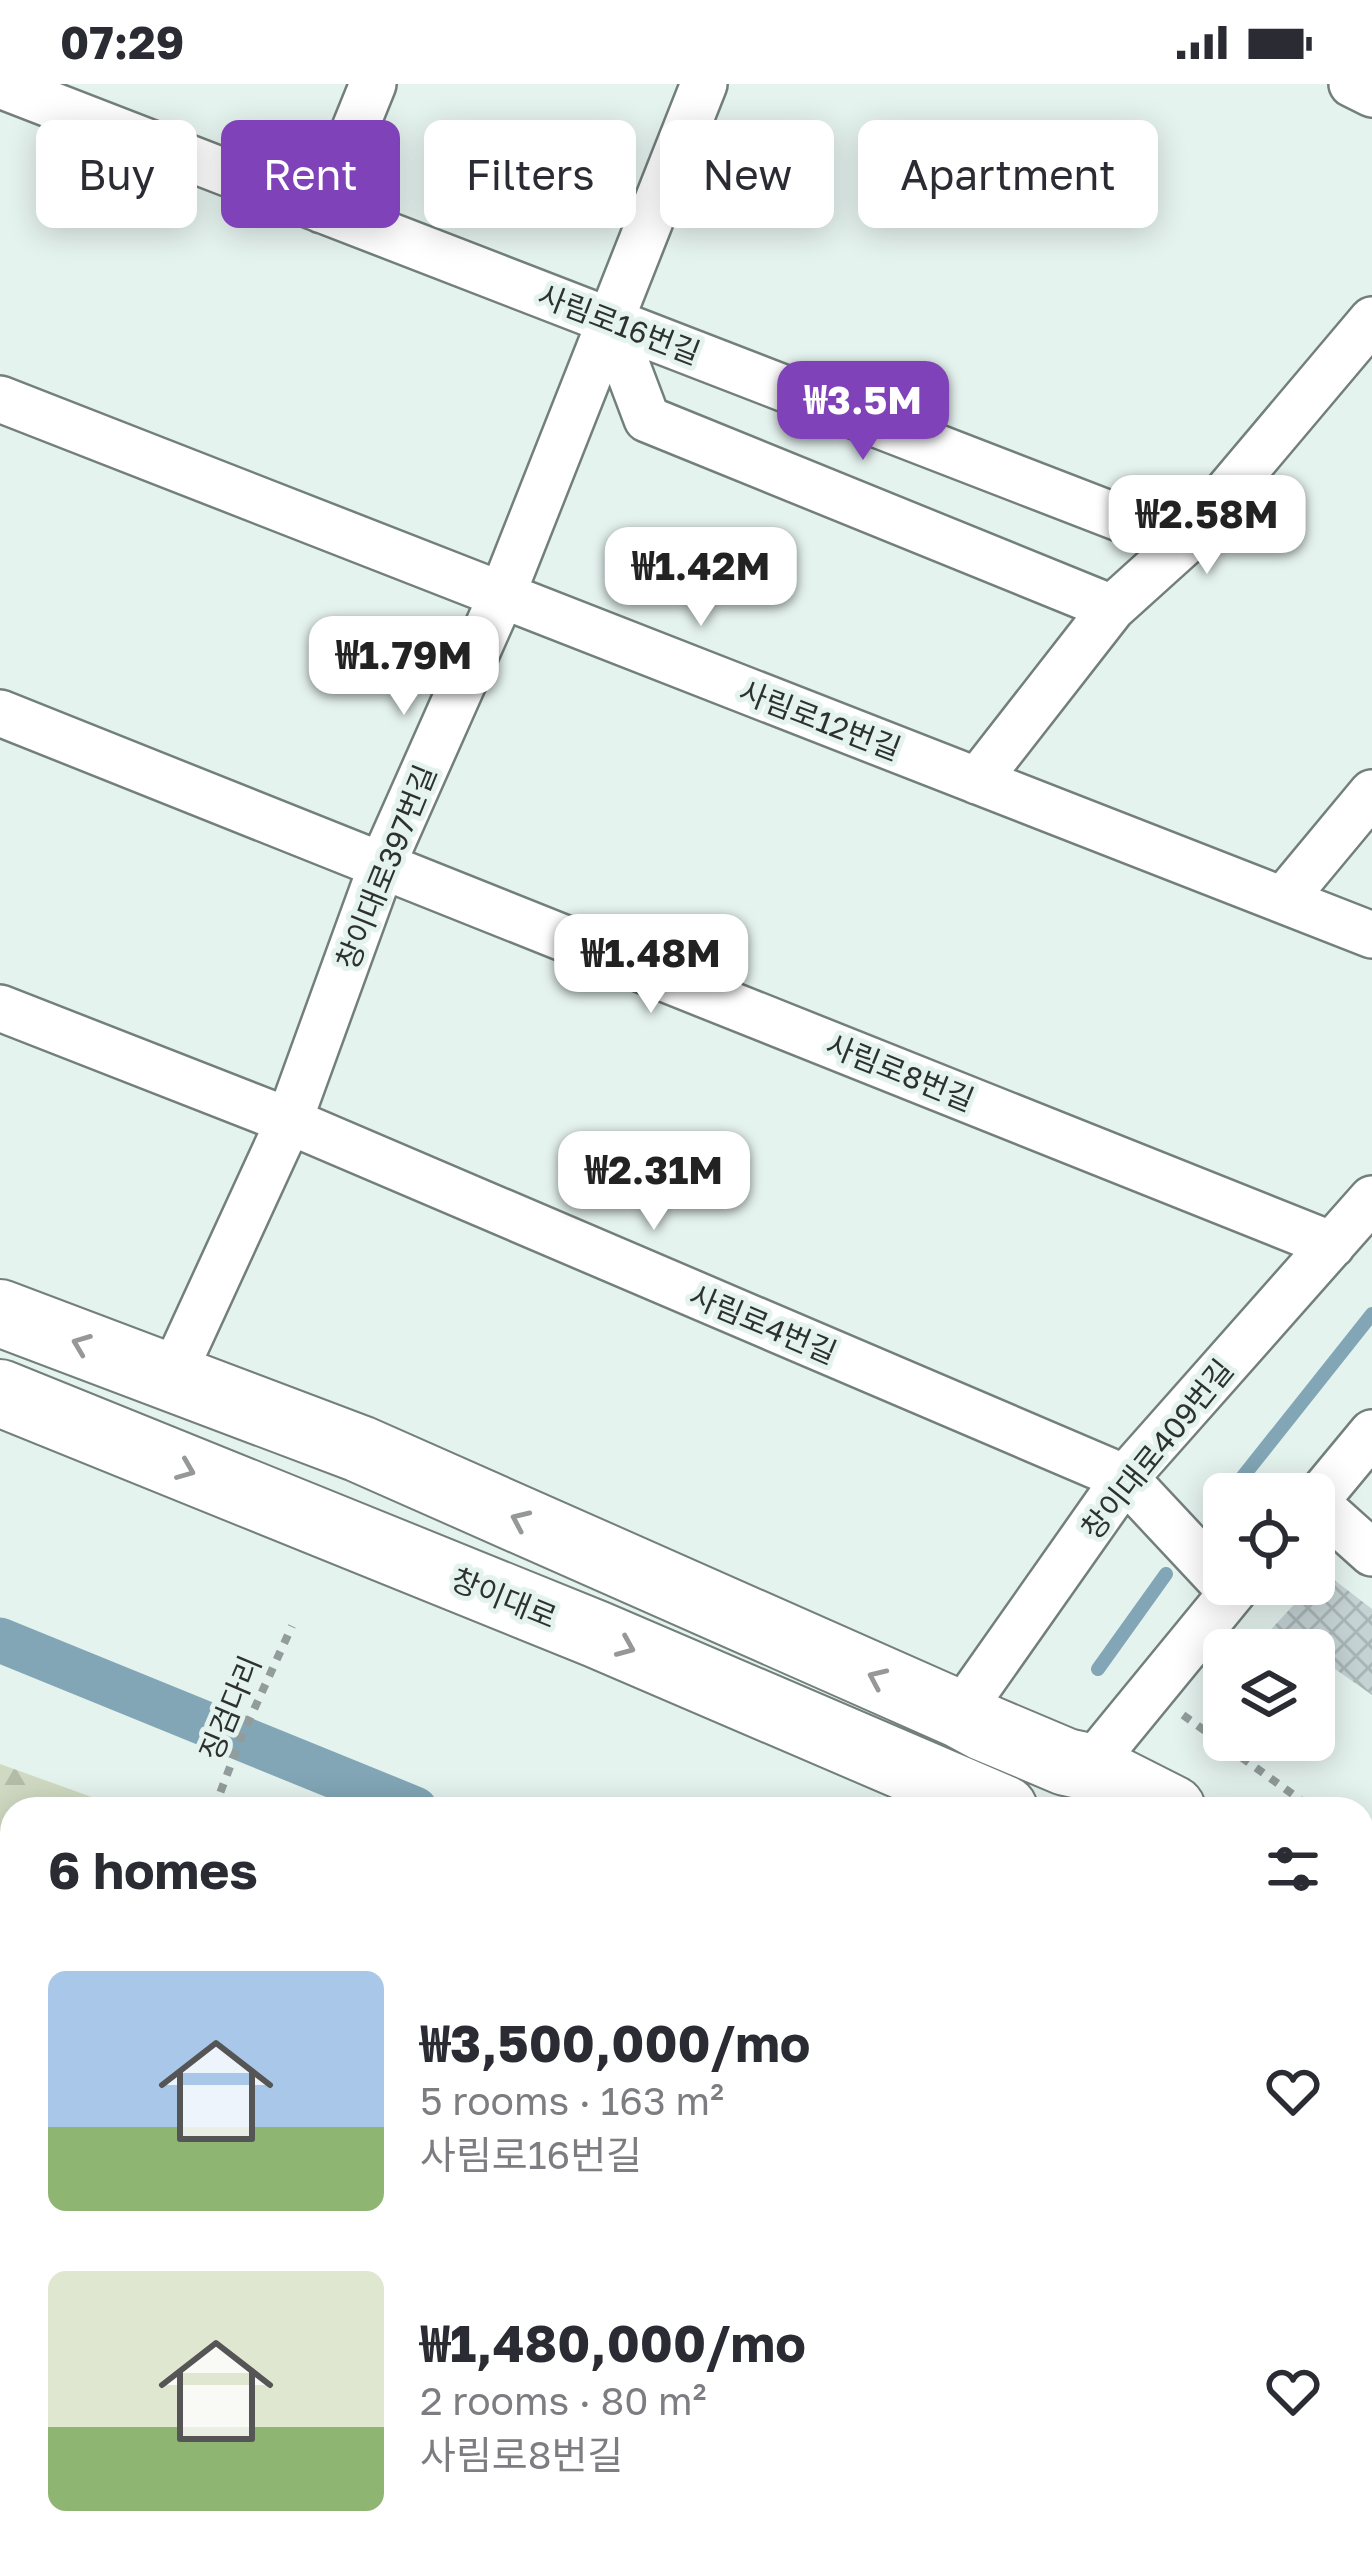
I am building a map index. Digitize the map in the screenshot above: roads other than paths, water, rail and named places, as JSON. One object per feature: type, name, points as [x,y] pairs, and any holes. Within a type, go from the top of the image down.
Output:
[{"type":"main road","points":[[0,1313],[360,1449],[1146,1797]]},
{"type":"main road","name":"창이대로","points":[[0,1394],[596,1634],[977,1797]]},
{"type":"street","points":[[359,120],[374,84]]},
{"type":"street","name":"창이대로397번길","points":[[170,1380],[290,1121],[382,865],[502,595],[704,84]]},
{"type":"street","points":[[1352,84],[1372,94]]},
{"type":"street","name":"사림로16번길","points":[[0,86],[47,93],[221,167]]},
{"type":"street","name":"사림로16번길","points":[[369,228],[1184,543]]},
{"type":"street","points":[[977,781],[1112,608],[1184,543],[1372,320]]},
{"type":"street","points":[[610,321],[647,419],[1112,608]]},
{"type":"street","name":"사림로12번길","points":[[0,399],[1372,935]]},
{"type":"street","name":"사림로8번길","points":[[0,712],[1332,1245]]},
{"type":"street","points":[[1282,900],[1372,793]]},
{"type":"street","name":"사림로4번길","points":[[0,1008],[290,1121],[1125,1478],[1203,1558]]},
{"type":"street","name":"창이대로409번길","points":[[971,1720],[1125,1478],[1372,1199]]},
{"type":"street","points":[[1335,1477],[1372,1433]]},
{"type":"street","points":[[1335,1520],[1372,1553]]},
{"type":"street","points":[[1077,1765],[1151,1691],[1216,1605]]},
{"type":"waterway","points":[[1246,1473],[1372,1314]]},
{"type":"waterway","points":[[1098,1669],[1166,1574]]},
{"type":"waterway","points":[[0,1640],[386,1797]]}]
